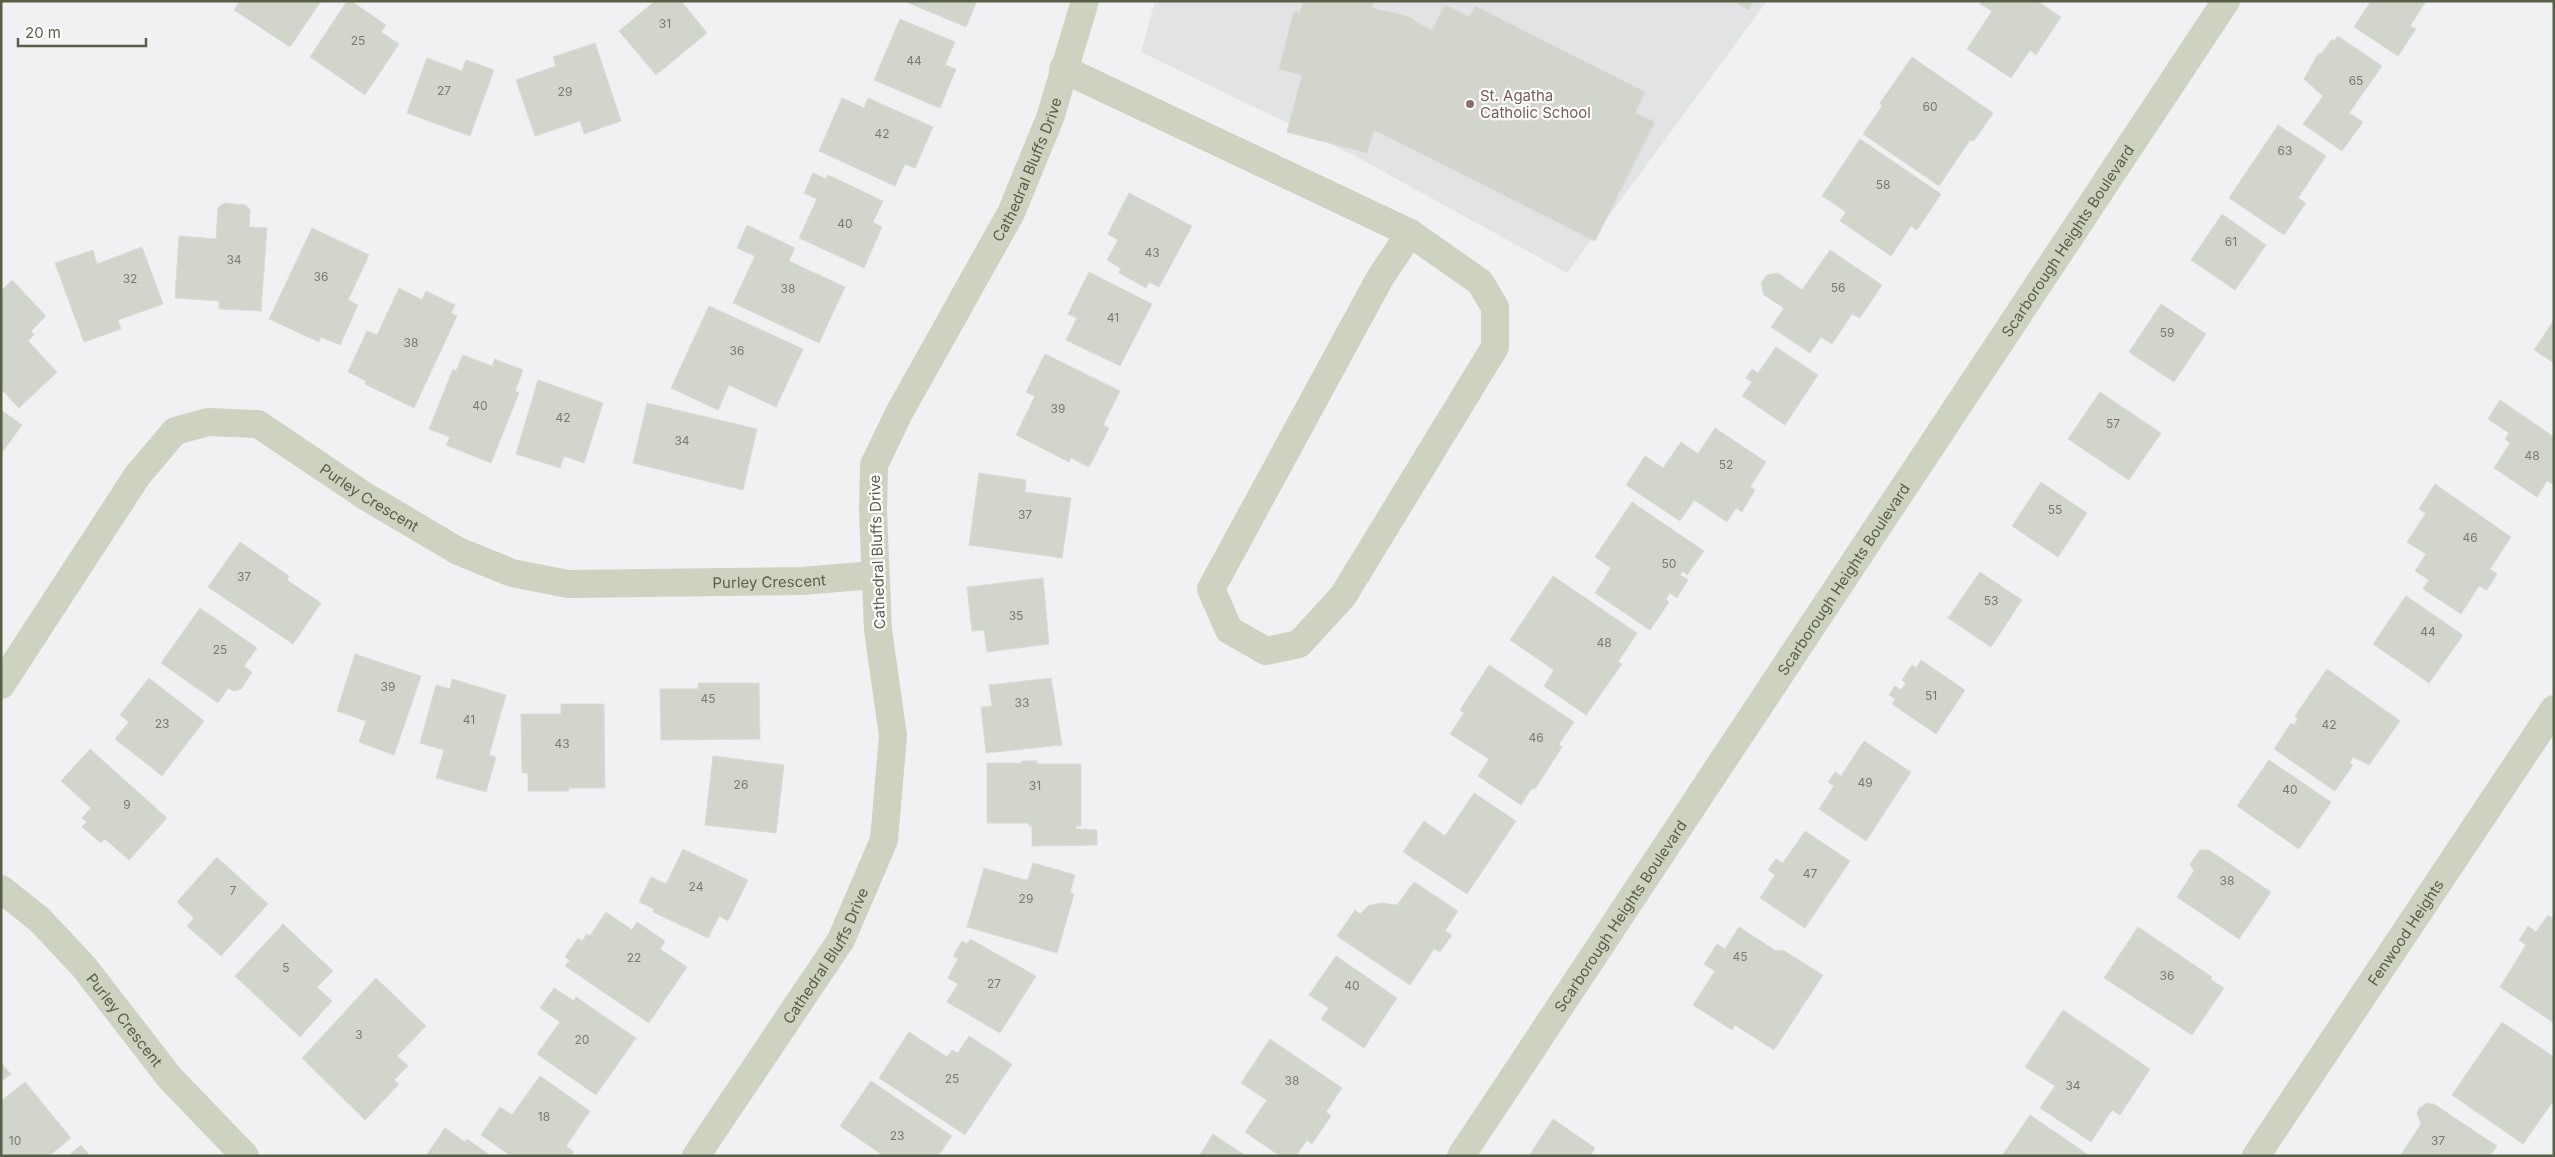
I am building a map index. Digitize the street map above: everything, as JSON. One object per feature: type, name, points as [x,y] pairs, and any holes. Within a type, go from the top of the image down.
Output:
[{"type":"street","name":"Cathedral Bluffs Drive","points":[[696,1156],[841,940],[884,840],[893,736],[878,630],[874,574],[874,465],[899,413],[1011,214],[1050,118],[1063,69],[1085,1]]},
{"type":"street","name":"Scarborough Heights Boulevard","points":[[1461,1156],[2226,1]]},
{"type":"street","points":[[1063,69],[1410,233],[1480,282],[1495,307],[1494,347],[1343,596],[1299,644],[1266,651],[1229,630],[1211,589],[1380,278],[1410,233]]},
{"type":"street","name":"Purley Crescent","points":[[1,685],[137,476],[175,431],[208,422],[258,424],[365,496],[458,551],[512,573],[568,584],[802,580],[874,574]]},
{"type":"street","name":"Fenwood Heights","points":[[2256,1156],[2554,709]]},
{"type":"street","name":"Purley Crescent","points":[[1,889],[40,920],[84,967],[170,1078],[245,1156]]},
{"type":"shaded area","name":"St. Agatha Catholic School","points":[[1155,1],[1767,1],[1567,273],[1355,156],[1141,52]]},
{"type":"building","points":[[240,1],[321,1],[290,47],[234,10]]},
{"type":"building","points":[[347,1],[351,1],[386,25],[381,32],[399,44],[365,95],[310,57]]},
{"type":"building","points":[[655,1],[681,1],[707,33],[656,75],[619,31]]},
{"type":"building","points":[[904,1],[977,1],[966,27]]},
{"type":"building","points":[[1303,1],[1374,1],[1372,8],[1407,16],[1432,31],[1445,5],[1469,17],[1475,6],[1645,92],[1635,113],[1655,122],[1595,241],[1374,130],[1367,153],[1287,132],[1302,75],[1279,69],[1294,11],[1300,13]]},
{"type":"building","points":[[1734,1],[1754,1],[1748,10]]},
{"type":"building","points":[[1981,1],[2037,1],[2061,17],[2036,55],[2030,50],[2011,78],[1967,49],[1992,11],[1980,4]]},
{"type":"building","points":[[2371,1],[2426,1],[2410,26],[2416,29],[2398,56],[2354,27]]},
{"type":"building","points":[[900,19],[955,42],[945,65],[956,69],[940,108],[874,80]]},
{"type":"building","points":[[2338,36],[2382,66],[2349,113],[2363,122],[2342,151],[2303,124],[2323,96],[2304,79],[2318,54],[2322,53],[2332,39],[2334,41]]},
{"type":"building","points":[[595,43],[621,121],[584,134],[580,121],[535,136],[516,80],[556,66],[553,57]]},
{"type":"building","points":[[1912,57],[1993,113],[1974,141],[1970,140],[1939,186],[1863,134],[1882,106],[1880,103]]},
{"type":"building","points":[[427,58],[462,71],[466,60],[494,70],[470,136],[407,113]]},
{"type":"building","points":[[842,98],[864,108],[868,98],[933,127],[915,168],[905,164],[895,186],[819,151]]},
{"type":"building","points":[[2278,125],[2326,156],[2298,198],[2306,203],[2284,235],[2229,198]]},
{"type":"building","points":[[1860,139],[1941,194],[1917,230],[1911,226],[1891,256],[1840,221],[1846,212],[1822,196]]},
{"type":"building","points":[[813,173],[826,179],[828,175],[883,201],[873,222],[882,227],[864,268],[799,238],[817,199],[804,193]]},
{"type":"building","points":[[1129,193],[1192,226],[1159,287],[1149,282],[1146,288],[1119,273],[1121,268],[1107,260],[1118,240],[1108,234]]},
{"type":"building","points":[[224,203],[246,205],[250,210],[249,227],[267,228],[261,311],[219,309],[219,301],[175,298],[179,236],[216,239],[218,208]]},
{"type":"building","points":[[2222,214],[2266,245],[2235,290],[2191,260]]},
{"type":"building","points":[[747,225],[795,248],[789,261],[845,287],[819,343],[733,303],[755,256],[737,248]]},
{"type":"building","points":[[312,228],[369,255],[348,300],[358,305],[340,345],[321,337],[319,342],[269,319]]},
{"type":"building","points":[[142,247],[163,304],[118,320],[121,329],[84,342],[55,263],[93,250],[97,264]]},
{"type":"building","points":[[1830,250],[1882,285],[1860,318],[1852,314],[1832,344],[1821,337],[1810,353],[1771,327],[1784,308],[1764,295],[1761,283],[1767,275],[1778,273],[1802,290]]},
{"type":"building","points":[[1089,272],[1152,304],[1120,366],[1066,340],[1077,318],[1068,314]]},
{"type":"building","points":[[12,280],[46,316],[31,331],[34,335],[28,341],[57,372],[19,408],[1,389],[1,291]]},
{"type":"building","points":[[399,288],[422,300],[426,291],[455,305],[451,313],[457,316],[414,408],[365,384],[366,381],[348,372],[367,331],[377,335]]},
{"type":"building","points":[[2161,304],[2206,334],[2174,382],[2129,352]]},
{"type":"building","points":[[709,306],[803,349],[776,407],[729,385],[718,410],[671,388]]},
{"type":"building","points":[[2554,320],[2554,363],[2534,350]]},
{"type":"building","points":[[1776,347],[1818,375],[1785,425],[1742,396],[1752,382],[1746,378],[1752,369],[1758,373]]},
{"type":"building","points":[[1045,354],[1120,391],[1103,425],[1109,428],[1089,467],[1071,458],[1069,462],[1016,435],[1035,396],[1026,392]]},
{"type":"building","points":[[463,355],[492,366],[495,359],[523,370],[515,391],[519,393],[491,463],[446,445],[450,437],[429,429],[453,369],[456,371]]},
{"type":"building","points":[[538,380],[603,403],[584,463],[564,456],[560,468],[516,454]]},
{"type":"building","points":[[2100,392],[2161,433],[2129,480],[2068,439]]},
{"type":"building","points":[[2500,400],[2554,437],[2554,485],[2547,481],[2537,497],[2494,468],[2510,443],[2505,439],[2509,433],[2488,419]]},
{"type":"building","points":[[647,403],[757,429],[743,490],[633,463]]},
{"type":"building","points":[[1,410],[22,425],[1,454]]},
{"type":"building","points":[[1715,428],[1766,462],[1750,487],[1755,490],[1742,512],[1736,508],[1727,522],[1694,500],[1680,521],[1626,485],[1645,456],[1663,468],[1681,442],[1698,454]]},
{"type":"building","points":[[979,473],[1026,480],[1025,492],[1071,498],[1062,558],[969,545]]},
{"type":"building","points":[[2041,482],[2087,513],[2058,557],[2012,526]]},
{"type":"building","points":[[2435,484],[2511,537],[2490,569],[2497,574],[2487,590],[2479,586],[2461,614],[2423,589],[2429,580],[2415,571],[2426,554],[2407,542],[2426,513],[2419,509]]},
{"type":"building","points":[[1632,502],[1704,551],[1687,575],[1683,571],[1680,575],[1688,580],[1677,598],[1670,593],[1666,599],[1669,602],[1650,630],[1595,593],[1611,568],[1595,557]]},
{"type":"building","points":[[240,542],[289,576],[287,580],[321,603],[293,644],[208,587]]},
{"type":"building","points":[[1980,572],[2022,600],[1991,647],[1948,618]]},
{"type":"building","points":[[1553,576],[1637,633],[1618,662],[1622,664],[1586,715],[1544,686],[1554,670],[1510,640]]},
{"type":"building","points":[[1043,578],[1049,644],[987,652],[984,630],[972,631],[967,587]]},
{"type":"building","points":[[2406,596],[2463,635],[2429,683],[2373,644]]},
{"type":"building","points":[[200,608],[257,648],[244,666],[252,672],[241,689],[234,691],[228,688],[218,703],[161,663]]},
{"type":"building","points":[[355,654],[421,676],[394,755],[359,742],[366,721],[337,711]]},
{"type":"building","points":[[1921,660],[1965,690],[1936,734],[1892,704],[1895,699],[1889,695],[1895,686],[1901,690],[1906,683],[1902,680],[1912,665],[1916,668]]},
{"type":"building","points":[[1489,665],[1574,722],[1559,744],[1562,747],[1535,789],[1532,788],[1521,805],[1478,776],[1489,759],[1450,734],[1464,713],[1460,710]]},
{"type":"building","points":[[2327,669],[2400,721],[2369,765],[2353,757],[2350,763],[2353,765],[2335,791],[2274,749],[2291,723],[2294,725],[2298,719],[2295,716]]},
{"type":"building","points":[[149,678],[204,721],[162,776],[115,739],[129,722],[120,715]]},
{"type":"building","points":[[1051,678],[1062,745],[986,753],[981,707],[992,706],[989,685]]},
{"type":"building","points":[[452,679],[506,695],[489,755],[496,757],[486,792],[436,778],[444,750],[420,743],[436,685],[450,689]]},
{"type":"building","points":[[698,683],[759,683],[760,739],[661,740],[660,689],[698,689]]},
{"type":"building","points":[[561,704],[604,704],[605,788],[569,788],[569,791],[528,791],[528,773],[522,773],[521,714],[561,714]]},
{"type":"building","points":[[1864,741],[1911,772],[1866,841],[1819,809],[1834,786],[1828,782],[1835,772],[1841,776]]},
{"type":"building","points":[[90,749],[167,818],[129,860],[105,839],[101,843],[82,827],[87,822],[82,818],[91,808],[61,781]]},
{"type":"building","points":[[713,756],[784,765],[776,833],[705,825]]},
{"type":"building","points":[[2269,760],[2331,802],[2299,849],[2237,806]]},
{"type":"building","points":[[1022,761],[1037,761],[1037,764],[1081,764],[1081,826],[1076,826],[1076,829],[1097,830],[1097,845],[1032,846],[1032,826],[1029,826],[1029,823],[987,823],[987,763],[1022,763]]},
{"type":"building","points":[[1474,793],[1516,821],[1467,894],[1403,852],[1424,821],[1445,836]]},
{"type":"building","points":[[1805,831],[1850,861],[1805,928],[1760,898],[1775,875],[1768,870],[1776,859],[1783,863]]},
{"type":"building","points":[[683,849],[748,880],[728,921],[719,916],[708,938],[653,912],[654,909],[639,902],[651,877],[666,884]]},
{"type":"building","points":[[2200,850],[2209,850],[2271,892],[2239,939],[2177,897],[2194,871],[2190,864]]},
{"type":"building","points":[[217,857],[268,904],[221,956],[187,926],[194,918],[177,902]]},
{"type":"building","points":[[1033,863],[1075,875],[1070,892],[1074,894],[1057,953],[967,927],[984,868],[1025,880],[1028,879]]},
{"type":"building","points":[[1414,882],[1458,911],[1445,931],[1452,935],[1440,952],[1434,949],[1410,985],[1337,936],[1355,910],[1360,914],[1368,906],[1381,903],[1397,905]]},
{"type":"building","points":[[606,912],[632,930],[637,922],[665,941],[660,949],[687,967],[649,1023],[565,966],[570,960],[565,957],[578,938],[582,941],[587,934],[590,936]]},
{"type":"building","points":[[2548,915],[2554,919],[2554,1023],[2500,987],[2526,945],[2519,940],[2528,926],[2536,932]]},
{"type":"building","points":[[283,924],[333,971],[317,987],[332,1001],[300,1037],[235,976]]},
{"type":"building","points":[[1739,927],[1776,951],[1783,950],[1823,975],[1774,1050],[1735,1025],[1732,1030],[1693,1005],[1715,971],[1704,964],[1717,944],[1725,949]]},
{"type":"building","points":[[2138,927],[2212,977],[2211,980],[2224,988],[2192,1035],[2104,978]]},
{"type":"building","points":[[970,939],[1036,976],[1000,1033],[947,1002],[958,984],[948,978],[958,959],[953,956],[962,941],[967,944]]},
{"type":"building","points":[[1336,956],[1397,998],[1364,1048],[1321,1019],[1329,1008],[1309,995]]},
{"type":"building","points":[[376,978],[426,1026],[397,1056],[408,1066],[394,1080],[399,1084],[365,1120],[302,1058]]},
{"type":"building","points":[[554,988],[574,1001],[576,997],[636,1038],[596,1095],[537,1054],[560,1022],[540,1008]]},
{"type":"building","points":[[2063,1010],[2150,1069],[2120,1115],[2112,1110],[2091,1142],[2040,1108],[2055,1086],[2025,1067]]},
{"type":"building","points":[[2502,1022],[2554,1057],[2554,1100],[2523,1144],[2452,1095]]},
{"type":"building","points":[[909,1032],[947,1057],[952,1050],[958,1053],[969,1036],[1012,1064],[965,1135],[879,1078]]},
{"type":"building","points":[[1270,1039],[1342,1088],[1326,1112],[1331,1116],[1312,1144],[1307,1140],[1296,1156],[1280,1156],[1245,1132],[1267,1100],[1241,1083]]},
{"type":"building","points":[[1,1063],[11,1074],[1,1082]]},
{"type":"building","points":[[540,1076],[590,1111],[566,1146],[574,1152],[571,1156],[511,1156],[481,1135],[500,1107],[512,1115]]},
{"type":"building","points":[[871,1081],[952,1136],[938,1156],[880,1156],[881,1154],[840,1126]]},
{"type":"building","points":[[25,1082],[71,1138],[49,1156],[1,1156],[1,1101]]},
{"type":"building","points":[[2427,1103],[2434,1104],[2497,1146],[2490,1156],[2400,1156],[2421,1124],[2417,1114],[2419,1108]]},
{"type":"building","points":[[2030,1115],[2090,1156],[2002,1156]]},
{"type":"building","points":[[1553,1119],[1595,1148],[1591,1155],[1593,1156],[1529,1156]]},
{"type":"building","points":[[445,1128],[465,1142],[467,1139],[491,1156],[426,1156]]},
{"type":"building","points":[[1213,1134],[1246,1156],[1199,1156]]},
{"type":"building","points":[[81,1145],[90,1156],[68,1156]]},
{"type":"place","name":"St. Agatha Catholic School","points":[[1470,104]]}]
